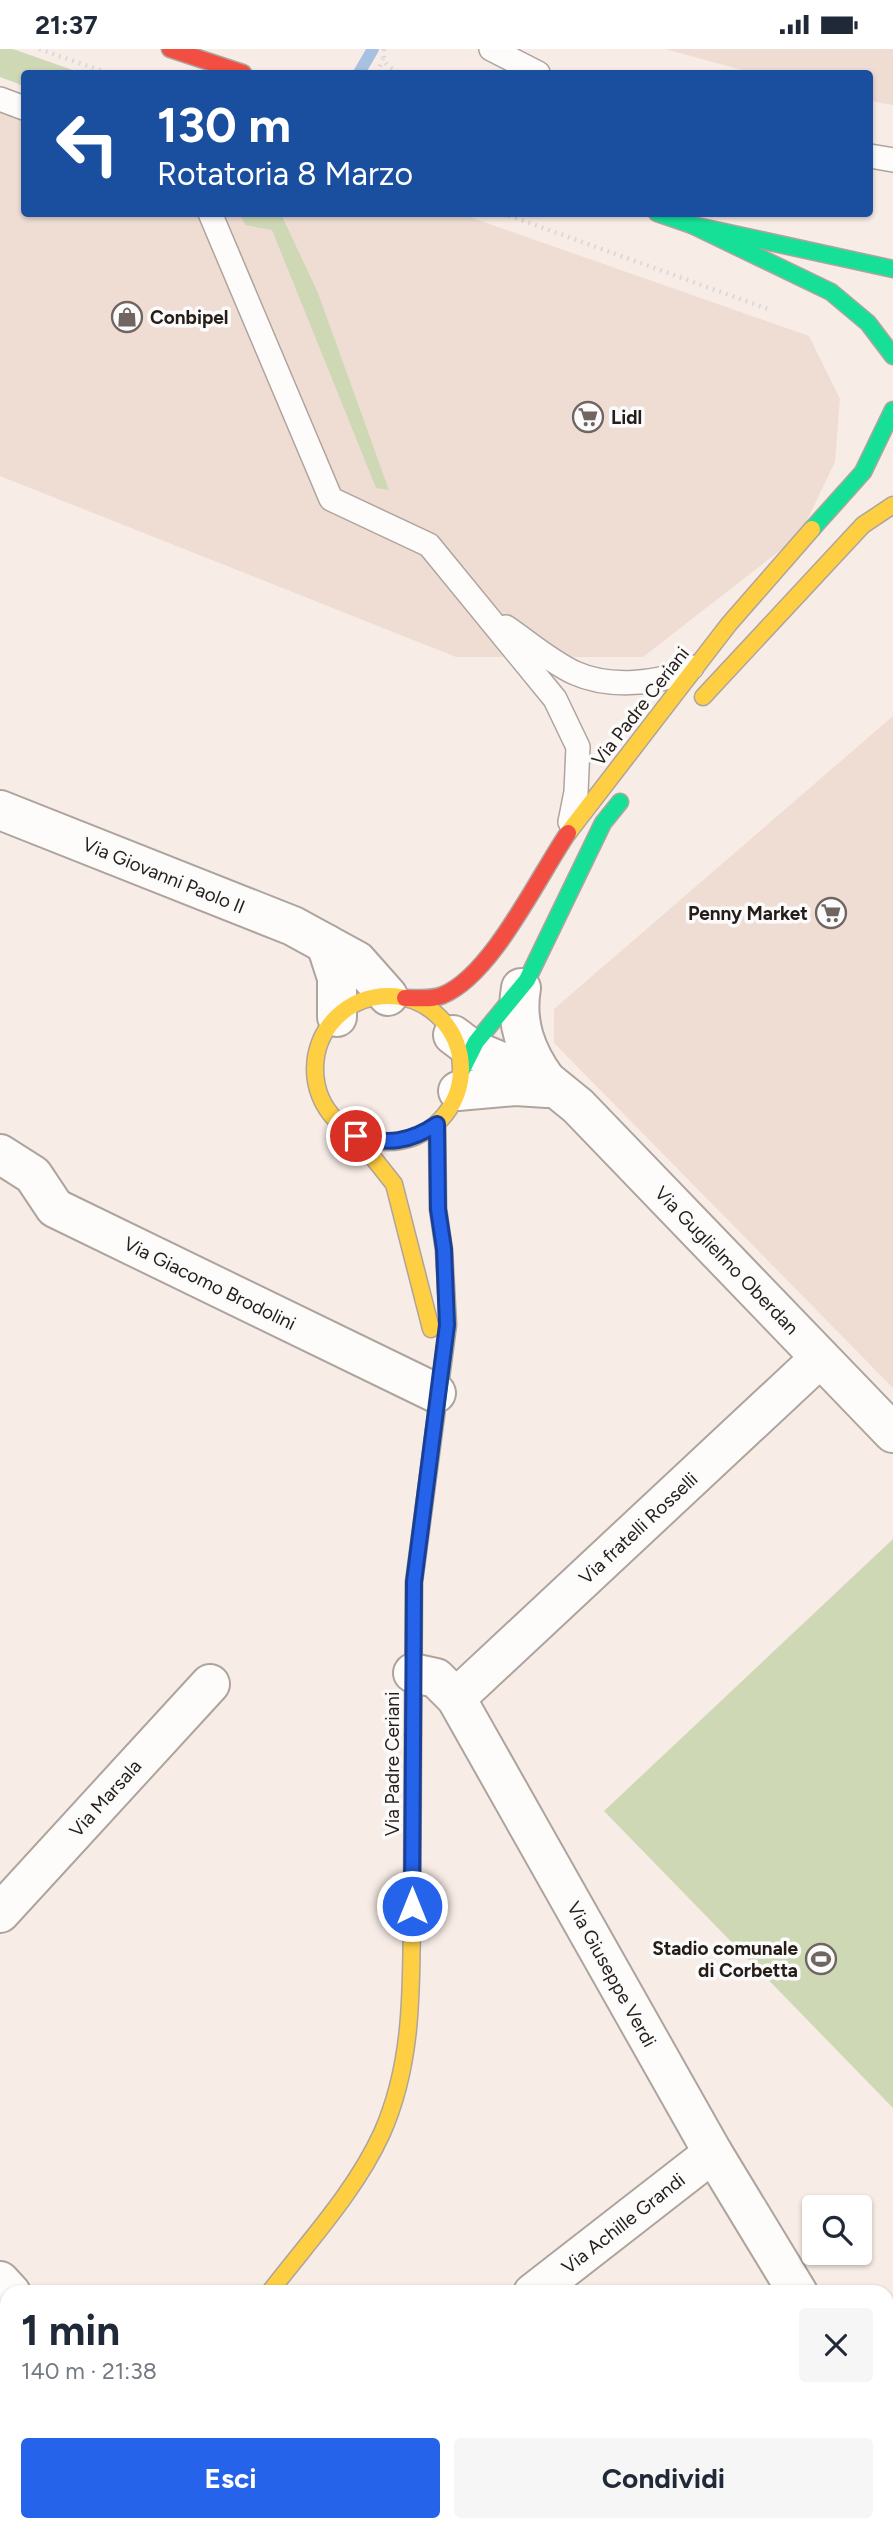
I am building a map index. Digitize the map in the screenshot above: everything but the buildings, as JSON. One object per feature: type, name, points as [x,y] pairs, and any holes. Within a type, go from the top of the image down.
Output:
[{"type":"street","points":[[170,49],[234,70]]},
{"type":"street","points":[[669,217],[692,225],[893,269]]},
{"type":"street","points":[[692,225],[831,292],[868,323],[893,356]]},
{"type":"street","name":"Via Padre Ceriani","points":[[396,997],[440,997],[463,985],[492,952],[567,834],[729,624],[863,472],[893,410]]},
{"type":"street","points":[[690,714],[725,671],[863,525],[893,505]]},
{"type":"street","points":[[552,1085],[516,1086],[461,1061],[433,1011],[396,997],[369,999],[337,1017],[325,1032],[317,1050],[316,1085],[332,1116],[356,1136],[377,1142],[399,1142],[419,1136],[437,1124],[446,1115],[461,1061],[521,988],[603,823],[629,790]]},
{"type":"street","name":"Via Giovanni Paolo II","points":[[0,810],[293,926],[357,961],[396,997]]},
{"type":"street","points":[[326,944],[337,978],[337,1017]]},
{"type":"street","name":"Via Guglielmo Oberdan","points":[[521,988],[518,1007],[523,1038],[532,1060],[552,1085],[578,1106],[893,1433]]},
{"type":"street","name":"Via Padre Ceriani","points":[[275,2285],[380,2136],[407,2052],[411,2014],[414,1582],[447,1313],[444,1249],[438,1209],[437,1124]]},
{"type":"street","name":"Via Padre Ceriani","points":[[356,1136],[394,1184],[439,1379]]},
{"type":"street","name":"Via Giacomo Brodolini","points":[[0,1154],[33,1175],[55,1208],[439,1379]]},
{"type":"street","name":"Via fratelli Rosselli","points":[[456,1698],[820,1358]]},
{"type":"street","name":"Via Giuseppe Verdi","points":[[413,1672],[436,1678],[456,1698],[713,2153],[793,2285]]},
{"type":"street","name":"Via Marsala","points":[[0,1913],[210,1683]]},
{"type":"street","name":"Via Achille Grandi","points":[[543,2285],[713,2153]]},
{"type":"lane","points":[[491,49],[532,70]]},
{"type":"lane","points":[[0,99],[21,107]]},
{"type":"lane","points":[[873,157],[893,160]]},
{"type":"lane","points":[[211,217],[331,499],[429,545],[555,699],[578,747],[576,792],[567,834]]},
{"type":"lane","points":[[485,614],[576,673],[633,684],[680,674],[700,663]]},
{"type":"path","points":[[39,49],[99,70]]},
{"type":"path","points":[[378,70],[384,49]]},
{"type":"path","points":[[383,58],[388,67],[394,70]]},
{"type":"path","points":[[513,217],[778,312]]},
{"type":"shaded area","points":[[665,49],[893,49],[893,105],[873,102],[873,70],[742,70]]},
{"type":"shaded area","points":[[0,108],[21,115],[21,217],[470,217],[809,336],[840,399],[835,462],[800,535],[643,657],[456,657],[0,476]]},
{"type":"shaded area","points":[[893,716],[893,1388],[554,1043],[554,1009]]},
{"type":"green space","points":[[0,49],[13,49],[72,70],[21,70],[21,85],[0,77]]},
{"type":"green space","points":[[241,217],[282,217],[318,293],[389,490],[376,488],[272,230],[245,225]]},
{"type":"green space","name":"Stadio comunale di Corbetta","points":[[893,1539],[893,2108],[604,1811]]},
{"type":"waterway","points":[[361,70],[373,49]]},
{"type":"traffic: fast","points":[[669,217],[692,225],[893,269]]},
{"type":"traffic: fast","points":[[692,225],[831,292],[868,323],[893,356]]},
{"type":"traffic: fast","points":[[812,529],[863,472],[893,410]]},
{"type":"traffic: fast","points":[[462,1070],[476,1042],[527,980],[603,823],[620,802]]},
{"type":"traffic: fast","points":[[413,1734],[414,1582],[448,1325],[444,1250],[438,1209],[437,1124]]},
{"type":"traffic: slow","points":[[703,697],[863,525],[893,505]]},
{"type":"traffic: slow","points":[[568,833],[729,624],[812,529]]},
{"type":"traffic: slow","points":[[388,996],[416,1002],[440,1017],[455,1041],[461,1069],[455,1097],[440,1121],[416,1136],[388,1142],[360,1136],[336,1121],[321,1097],[315,1069],[321,1041],[336,1017],[360,1002],[388,996]]},
{"type":"traffic: slow","points":[[356,1136],[394,1184],[431,1329]]},
{"type":"traffic: slow","points":[[275,2285],[330,2216],[371,2155],[382,2133],[400,2078],[411,1994],[413,1734]]},
{"type":"traffic: jam","points":[[170,49],[234,70]]},
{"type":"traffic: jam","points":[[405,998],[439,997],[461,984],[479,967],[513,923],[568,833]]},
{"type":"place","name":"Conbipel","points":[[127,317]]},
{"type":"place","name":"Lidl","points":[[588,417]]},
{"type":"place","name":"Penny Market","points":[[831,913]]},
{"type":"place","name":"Stadio comunale di Corbetta","points":[[821,1959]]},
{"type":"route","points":[[356,1136],[377,1142],[399,1142],[419,1136],[437,1124],[436,1172],[444,1249],[447,1325],[436,1393],[414,1582],[412,1906]]}]
